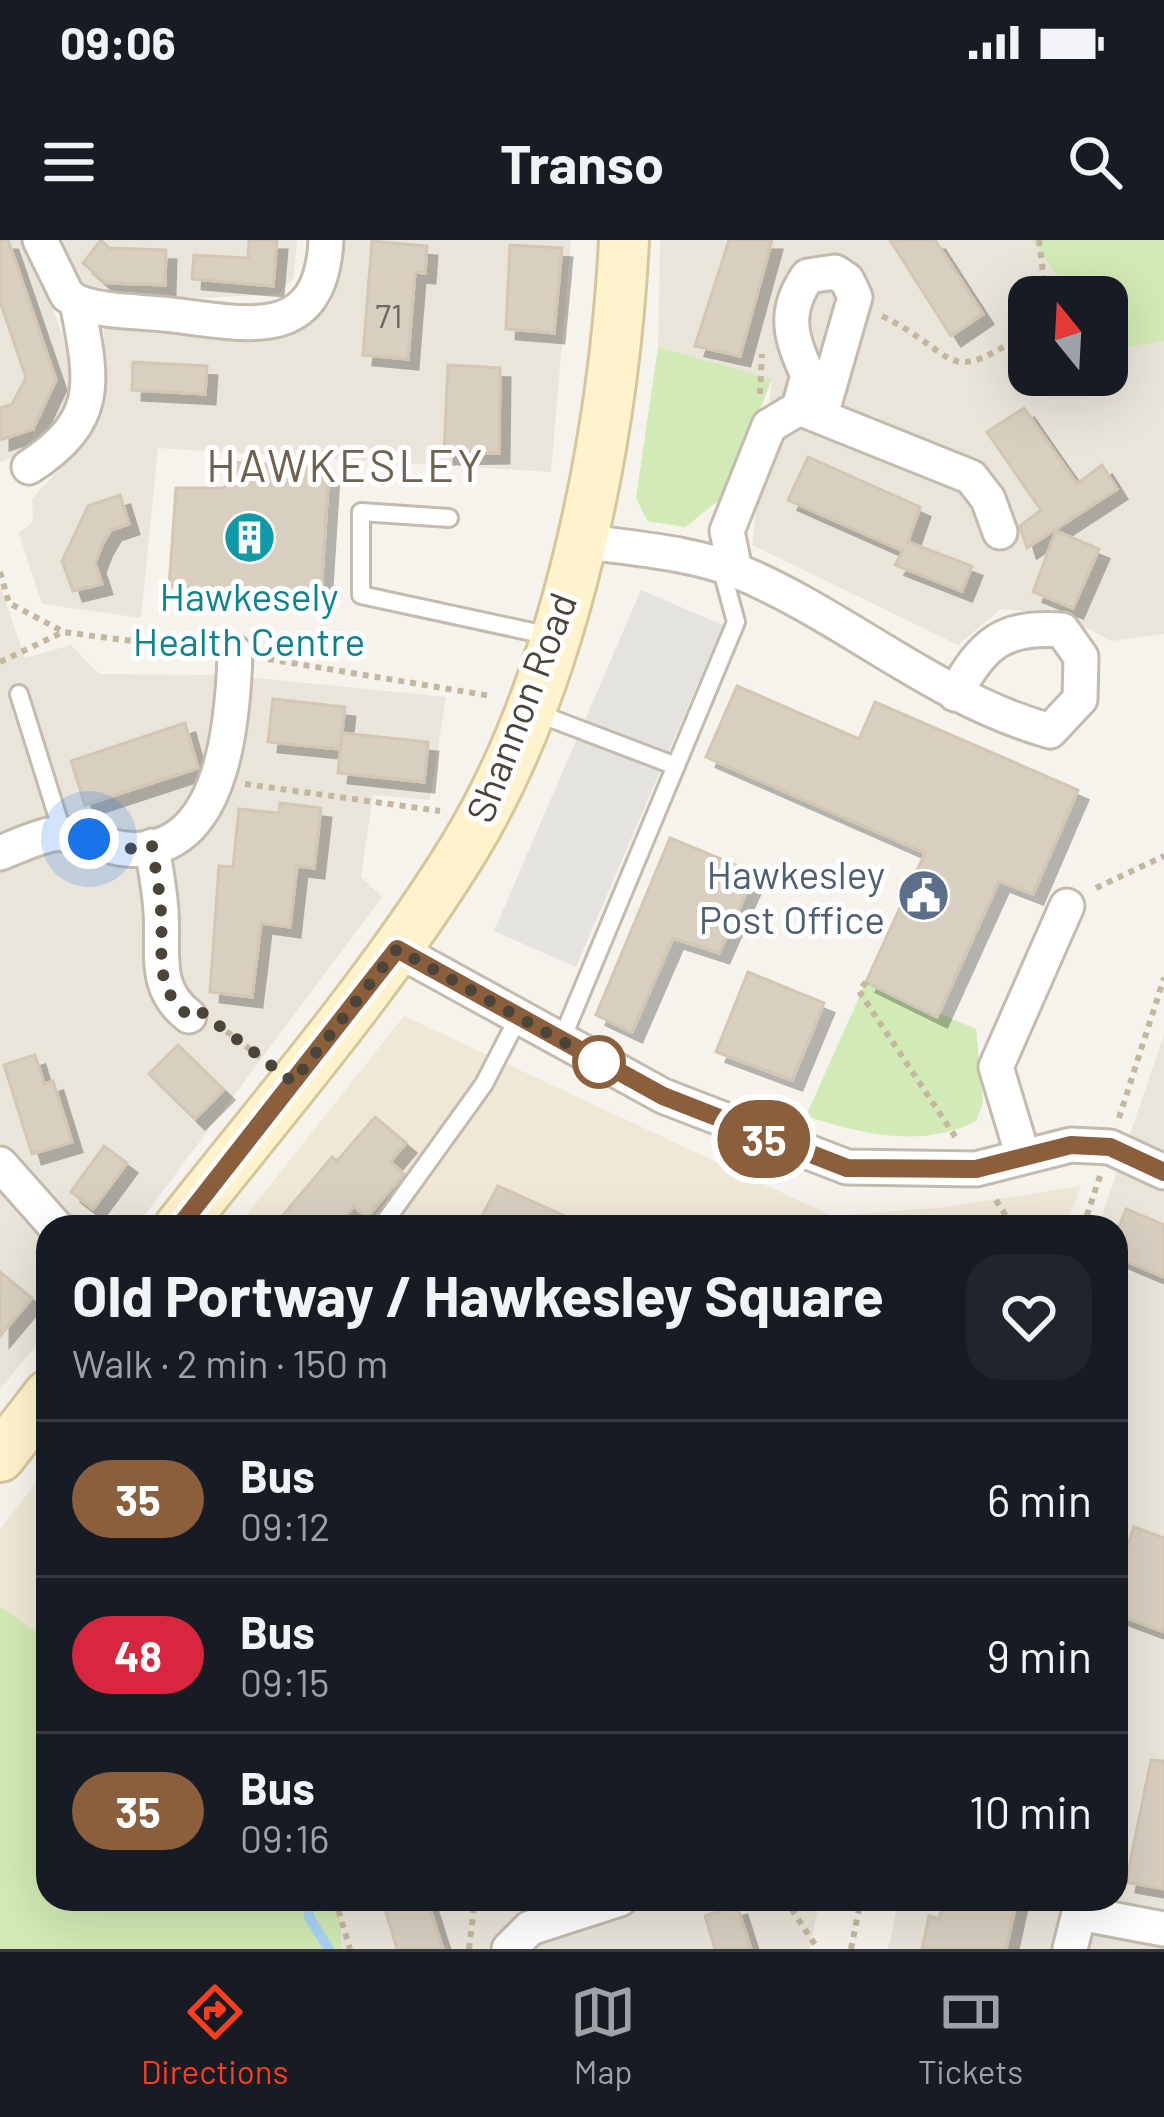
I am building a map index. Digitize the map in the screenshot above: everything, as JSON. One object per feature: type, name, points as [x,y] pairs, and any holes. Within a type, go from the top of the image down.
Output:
[{"type":"street","points":[[40,240],[67,295],[77,302],[257,326],[290,318],[320,286],[326,240]]},
{"type":"street","name":"Shannon Road","points":[[188,1215],[397,949],[480,816],[528,709],[583,541],[619,340],[624,240]]},
{"type":"street","points":[[820,271],[835,272],[847,280],[854,297],[810,411],[808,376],[789,337],[800,287],[820,271]]},
{"type":"street","points":[[29,467],[67,442],[79,418],[91,374],[77,302]]},
{"type":"street","points":[[728,569],[727,531],[769,426],[810,411],[971,477],[988,499],[1000,532]]},
{"type":"street","points":[[583,541],[728,569],[955,694]]},
{"type":"street","points":[[0,853],[63,835],[126,849],[152,846],[183,831],[218,781],[233,716],[236,653]]},
{"type":"street","points":[[152,846],[161,914],[159,970],[175,1005],[189,1016]]},
{"type":"street","points":[[1022,1153],[996,1067],[1067,906]]},
{"type":"street","points":[[397,949],[663,1096],[847,1168],[976,1169],[1022,1153],[1110,1147],[1164,1172]]},
{"type":"street","points":[[0,1164],[45,1215]]},
{"type":"street","points":[[0,1457],[36,1410]]},
{"type":"street","points":[[508,1949],[530,1928],[583,1911]]},
{"type":"street","points":[[1070,1949],[1079,1913],[1164,1929]]},
{"type":"lane","points":[[449,518],[362,512],[361,596],[552,637]]},
{"type":"lane","points":[[560,1042],[736,622],[728,569]]},
{"type":"lane","points":[[19,694],[63,835]]},
{"type":"lane","points":[[528,709],[676,766]]},
{"type":"lane","points":[[390,1215],[484,1084],[518,1018]]},
{"type":"path","points":[[1039,240],[1043,276]]},
{"type":"path","points":[[854,297],[960,364],[981,362],[1008,345]]},
{"type":"path","points":[[0,572],[9,603],[63,632]]},
{"type":"path","points":[[218,781],[480,816]]},
{"type":"path","points":[[1067,906],[1164,856]]},
{"type":"path","points":[[1087,1215],[1164,979]]},
{"type":"path","points":[[866,982],[859,991],[976,1169]]},
{"type":"path","points":[[189,1016],[200,1011],[293,1082]]},
{"type":"path","points":[[339,1911],[350,1949]]},
{"type":"path","points":[[469,1949],[474,1911]]},
{"type":"path","points":[[793,1911],[818,1949]]},
{"type":"path","points":[[851,1949],[859,1911]]},
{"type":"shaded area","points":[[0,240],[27,240],[65,342],[73,384],[61,422],[38,450],[0,462]]},
{"type":"shaded area","points":[[56,240],[297,240],[294,277],[278,294],[201,298],[99,293],[69,273]]},
{"type":"shaded area","points":[[341,240],[571,240],[551,472],[158,448],[141,618],[42,604],[19,533],[33,522],[32,499],[84,442],[104,390],[104,328],[260,340],[303,328],[331,304]]},
{"type":"shaded area","points":[[660,240],[1032,240],[1057,276],[1008,276],[1008,396],[1128,396],[1128,347],[1164,341],[1164,634],[1112,641],[1057,613],[1001,609],[958,645],[752,545],[772,380],[658,347]]},
{"type":"shaded area","points":[[0,586],[25,658],[71,645],[99,674],[226,675],[446,697],[430,800],[373,795],[361,877],[382,897],[145,1215],[36,1215],[36,1346],[0,1389]]},
{"type":"shaded area","points":[[641,590],[723,625],[576,967],[494,931]]},
{"type":"shaded area","points":[[404,1016],[830,1215],[246,1215]]},
{"type":"shaded area","points":[[1164,1035],[1164,1949],[888,1949],[896,1911],[1128,1911],[1128,1215],[1102,1215]]},
{"type":"shaded area","points":[[1081,1186],[1070,1215],[845,1215],[947,1207]]},
{"type":"shaded area","points":[[36,1483],[36,1632],[0,1606],[0,1529]]},
{"type":"shaded area","points":[[340,1911],[817,1911],[809,1949],[342,1949]]},
{"type":"green space","points":[[1032,240],[1164,240],[1164,341],[1128,347],[1128,276],[1057,276]]},
{"type":"green space","points":[[658,347],[772,379],[726,495],[685,527],[647,521],[636,498]]},
{"type":"green space","points":[[866,982],[976,1029],[983,1103],[976,1121],[934,1135],[891,1136],[806,1116]]},
{"type":"green space","points":[[0,1606],[36,1632],[36,1911],[340,1911],[342,1949],[0,1949]]},
{"type":"building","points":[[0,240],[8,240],[56,380],[33,429],[0,440],[0,408],[12,404],[26,378],[0,301]]},
{"type":"building","points":[[101,240],[109,248],[166,250],[165,285],[106,283],[83,263]]},
{"type":"building","points":[[249,240],[277,240],[273,286],[192,279],[194,255],[248,258]]},
{"type":"building","points":[[729,240],[772,240],[740,356],[695,346]]},
{"type":"building","points":[[890,240],[935,240],[983,314],[951,336]]},
{"type":"building","points":[[372,241],[427,246],[425,273],[415,272],[408,359],[363,355]]},
{"type":"building","points":[[510,245],[562,248],[554,333],[506,329]]},
{"type":"building","points":[[133,362],[207,366],[205,394],[132,390]]},
{"type":"building","points":[[448,365],[500,368],[499,453],[444,454]]},
{"type":"building","points":[[1024,408],[1077,484],[1102,465],[1117,489],[1027,548],[1020,526],[1041,510],[987,432]]},
{"type":"building","points":[[808,457],[920,507],[908,542],[972,566],[962,591],[895,565],[903,551],[788,500]]},
{"type":"building","name":"Hawkesely Health Centre","points":[[229,462],[329,468],[321,594],[169,587],[176,488],[225,488]]},
{"type":"building","points":[[120,495],[129,524],[111,530],[102,545],[95,563],[102,584],[73,591],[62,561],[88,506]]},
{"type":"building","points":[[1056,531],[1099,549],[1073,608],[1033,592]]},
{"type":"building","points":[[737,686],[859,739],[875,702],[1078,790],[1033,894],[999,881],[937,1017],[866,982],[925,853],[706,757]]},
{"type":"building","points":[[273,699],[345,707],[340,749],[268,742]]},
{"type":"building","points":[[185,723],[198,768],[85,805],[71,761]]},
{"type":"building","points":[[342,733],[428,742],[424,782],[338,773]]},
{"type":"building","points":[[280,803],[321,808],[314,868],[297,866],[290,927],[261,923],[252,997],[210,992],[219,866],[233,867],[239,809],[279,813]]},
{"type":"building","points":[[670,838],[755,873],[719,953],[673,938],[632,1032],[596,1015]]},
{"type":"building","points":[[748,972],[824,1003],[792,1080],[716,1052]]},
{"type":"building","points":[[178,1045],[224,1090],[195,1119],[149,1074]]},
{"type":"building","points":[[35,1055],[44,1084],[53,1081],[72,1142],[32,1154],[4,1065]]},
{"type":"building","points":[[375,1117],[406,1143],[390,1162],[404,1174],[369,1215],[354,1206],[346,1215],[283,1215],[332,1157],[337,1161]]},
{"type":"building","points":[[104,1146],[127,1163],[93,1209],[71,1192]]},
{"type":"building","points":[[498,1186],[563,1215],[482,1215]]},
{"type":"building","points":[[1126,1209],[1164,1225],[1164,1277],[1128,1262],[1128,1215],[1124,1215]]},
{"type":"building","points":[[0,1272],[32,1298],[0,1336]]},
{"type":"building","points":[[1134,1527],[1164,1538],[1164,1632],[1128,1618],[1128,1545]]},
{"type":"building","points":[[1151,1760],[1164,1761],[1164,1889],[1128,1882]]},
{"type":"building","points":[[386,1911],[431,1911],[443,1949],[397,1949]]},
{"type":"building","points":[[739,1911],[751,1949],[715,1949],[705,1916]]},
{"type":"building","points":[[941,1911],[1014,1911],[1006,1949],[922,1949],[929,1916],[939,1919]]},
{"type":"waterway","points":[[309,1911],[329,1949]]},
{"type":"bus line","name":"35","points":[[188,1215],[397,949],[663,1096],[780,1146],[847,1168],[976,1169],[1022,1153],[1071,1145],[1110,1147],[1164,1172]]},
{"type":"place","name":"Hawkesely Health Centre","points":[[249,538]]},
{"type":"place","name":"Hawkesley Post Office","points":[[924,895]]},
{"type":"district","name":"HAWKESLEY","points":[[346,464]]},
{"type":"route","points":[[89,839],[126,849],[152,846],[161,914],[159,970],[175,1005],[189,1016],[200,1011],[293,1082],[397,949],[599,1062]]}]
